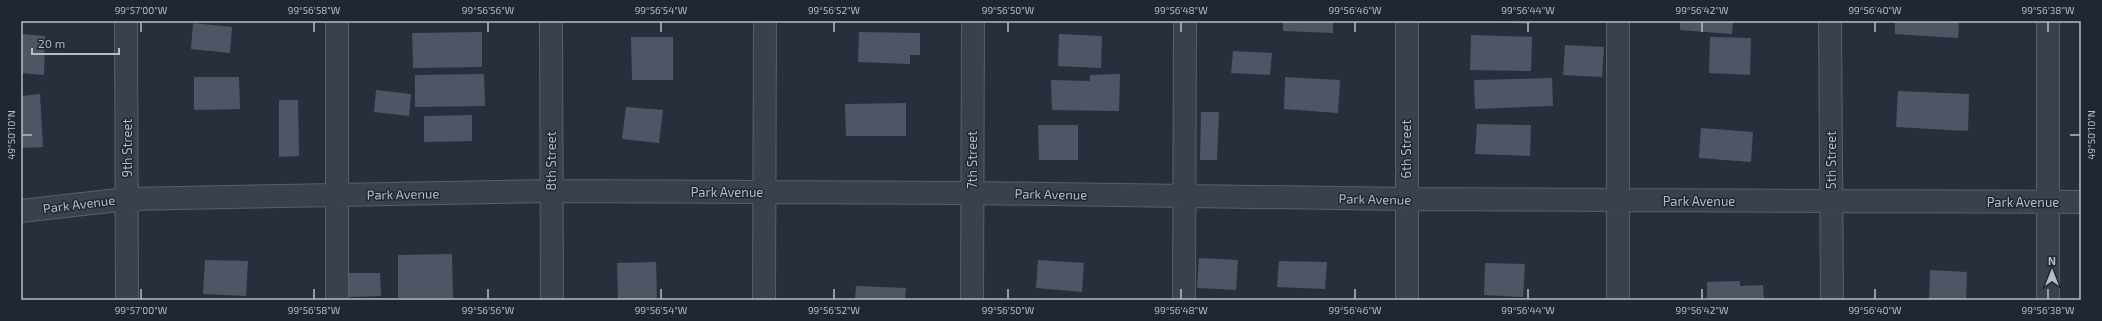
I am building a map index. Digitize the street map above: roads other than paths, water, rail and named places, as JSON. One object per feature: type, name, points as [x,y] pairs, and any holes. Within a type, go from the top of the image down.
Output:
[{"type":"street","name":"9th Street","points":[[126,21],[127,300]]},
{"type":"street","points":[[337,21],[337,300]]},
{"type":"street","name":"8th Street","points":[[551,21],[552,300]]},
{"type":"street","points":[[764,300],[765,21]]},
{"type":"street","name":"7th Street","points":[[972,300],[973,21]]},
{"type":"street","points":[[1184,300],[1183,196],[1185,21]]},
{"type":"street","name":"6th Street","points":[[1406,300],[1407,21]]},
{"type":"street","points":[[1618,21],[1618,300]]},
{"type":"street","name":"5th Street","points":[[1830,21],[1832,300]]},
{"type":"street","points":[[2048,21],[2048,300]]},
{"type":"street","name":"Park Avenue","points":[[21,211],[127,199],[552,191],[972,193],[1406,199],[2081,202]]}]
